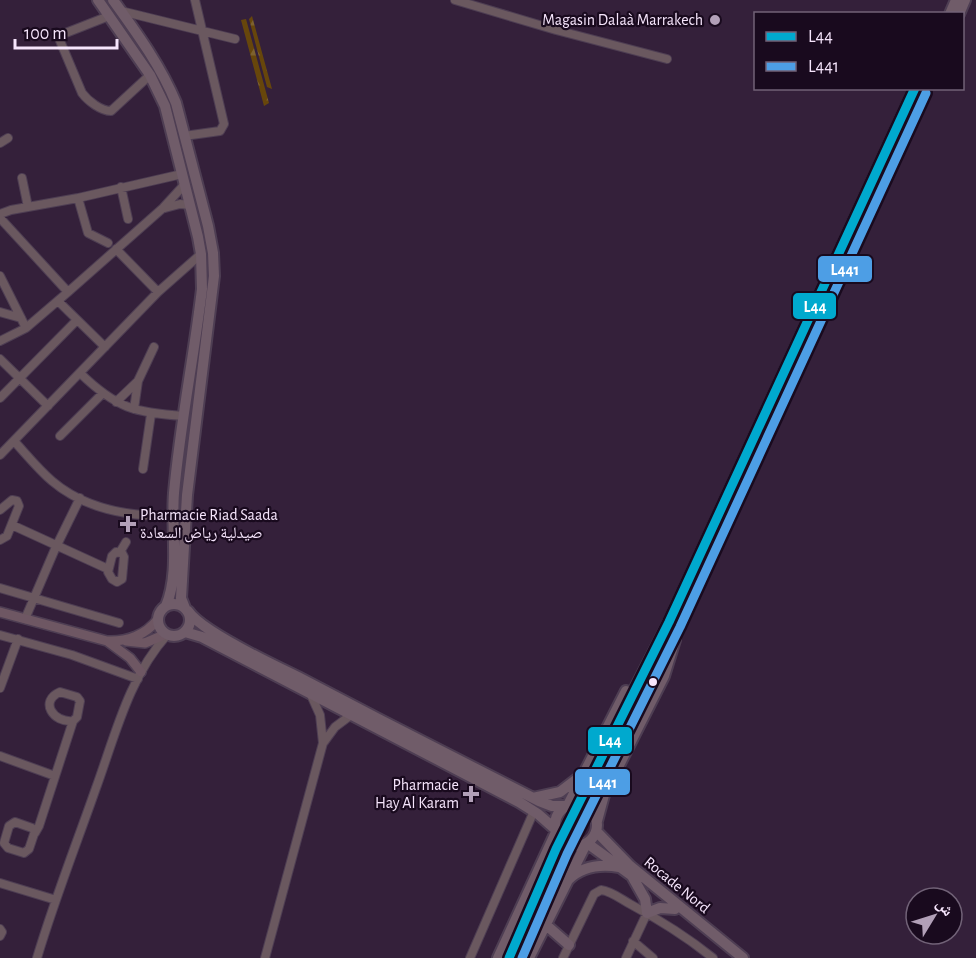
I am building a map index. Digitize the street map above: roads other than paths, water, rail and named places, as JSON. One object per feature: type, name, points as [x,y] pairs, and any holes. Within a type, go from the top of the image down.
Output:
[{"type":"highway","points":[[98,0],[150,75],[165,106],[201,254],[202,289],[174,493],[173,573],[170,596],[166,606],[159,614],[160,628],[166,634],[175,636],[185,633],[202,638],[534,811],[567,844],[577,846],[586,843]]},
{"type":"highway","points":[[113,0],[168,85],[176,103],[210,236],[214,276],[187,495],[181,598],[191,622],[185,633]]},
{"type":"highway","points":[[529,958],[565,882],[597,826],[604,795],[664,676],[674,623],[914,90]]},
{"type":"highway","points":[[626,716],[674,623],[924,90]]},
{"type":"highway","points":[[166,606],[176,604],[202,624],[249,652],[533,798],[552,806],[585,806],[593,812],[597,826]]},
{"type":"highway","points":[[498,958],[555,831],[558,813],[567,805],[643,660],[674,623]]},
{"type":"highway","points":[[533,798],[560,792],[582,775]]},
{"type":"highway","name":"Rocade Nord","points":[[597,826],[619,856],[743,958]]},
{"type":"highway","name":"Rocade Nord","points":[[586,843],[675,909],[735,958]]},
{"type":"highway","points":[[565,882],[576,873],[589,868],[619,867]]},
{"type":"highway","points":[[632,876],[645,899],[647,913],[660,908],[675,909]]},
{"type":"highway","points":[[545,924],[569,945]]},
{"type":"main road","points":[[0,612],[107,641],[145,643],[166,634]]},
{"type":"main road","points":[[123,641],[148,630],[158,619]]},
{"type":"main road","points":[[107,641],[130,658],[139,675]]},
{"type":"street","points":[[184,136],[220,131],[224,124],[195,0]]},
{"type":"street","points":[[455,0],[667,59]]},
{"type":"street","points":[[121,11],[235,39]]},
{"type":"street","points":[[109,16],[57,36],[82,93],[104,110],[111,111],[150,75]]},
{"type":"street","points":[[0,143],[8,138]]},
{"type":"street","points":[[22,178],[28,207]]},
{"type":"street","points":[[68,292],[0,216],[10,210],[78,198],[121,187],[183,179]]},
{"type":"street","points":[[0,341],[26,328],[58,301],[163,208],[183,179]]},
{"type":"street","points":[[121,187],[128,219]]},
{"type":"street","points":[[78,198],[88,232],[108,243]]},
{"type":"street","points":[[163,208],[190,205]]},
{"type":"street","points":[[116,249],[158,292]]},
{"type":"street","points":[[0,455],[158,292],[201,254]]},
{"type":"street","points":[[0,276],[26,328]]},
{"type":"street","points":[[58,301],[105,347]]},
{"type":"street","points":[[0,312],[21,318]]},
{"type":"street","points":[[0,398],[77,320]]},
{"type":"street","points":[[134,409],[138,381],[154,347]]},
{"type":"street","points":[[0,359],[48,406]]},
{"type":"street","points":[[80,373],[102,394],[116,402],[151,414],[184,416]]},
{"type":"street","points":[[116,402],[138,381]]},
{"type":"street","points":[[60,436],[102,394]]},
{"type":"street","points":[[143,469],[151,414]]},
{"type":"street","points":[[14,441],[52,482],[80,498],[125,513],[174,516]]},
{"type":"street","points":[[25,619],[56,546],[80,498]]},
{"type":"street","points":[[0,510],[10,501],[15,500],[18,503],[19,508],[7,536],[0,540]]},
{"type":"street","points":[[12,525],[108,569]]},
{"type":"street","points":[[120,552],[124,557],[120,580],[117,582],[112,579],[108,569],[113,554],[120,552],[126,542]]},
{"type":"street","points":[[0,588],[119,623]]},
{"type":"street","points":[[0,634],[139,675]]},
{"type":"street","points":[[37,958],[139,675],[166,634]]},
{"type":"street","points":[[0,688],[18,639]]},
{"type":"street","points":[[35,833],[32,828],[12,823],[7,829],[4,843],[8,848],[24,853],[29,849],[39,826],[73,721],[77,717],[80,701],[62,692],[57,693],[50,705],[51,712],[58,718],[73,721]]},
{"type":"street","points":[[265,958],[323,743],[320,715],[311,695]]},
{"type":"street","points":[[323,743],[335,728],[351,715]]},
{"type":"street","points":[[0,756],[55,776]]},
{"type":"street","points":[[471,958],[534,811]]},
{"type":"street","points":[[0,883],[56,900]]},
{"type":"street","points":[[563,958],[592,898],[597,891],[601,890],[647,913],[681,934],[713,958]]},
{"type":"street","points":[[626,958],[647,913]]},
{"type":"street","points":[[0,929],[2,932],[0,936]]},
{"type":"street","points":[[633,941],[653,958]]},
{"type":"tunnel","points":[[509,958],[556,849],[622,714]]},
{"type":"tunnel","points":[[519,958],[564,854],[630,718]]},
{"type":"place","name":"Magasin Dalaà Marrakech","points":[[715,20]]},
{"type":"place","name":"Pharmacie Riad Saada صيدلية رياض السعادة","points":[[128,524]]},
{"type":"place","name":"Pharmacie Hay Al Karam","points":[[471,794]]}]
